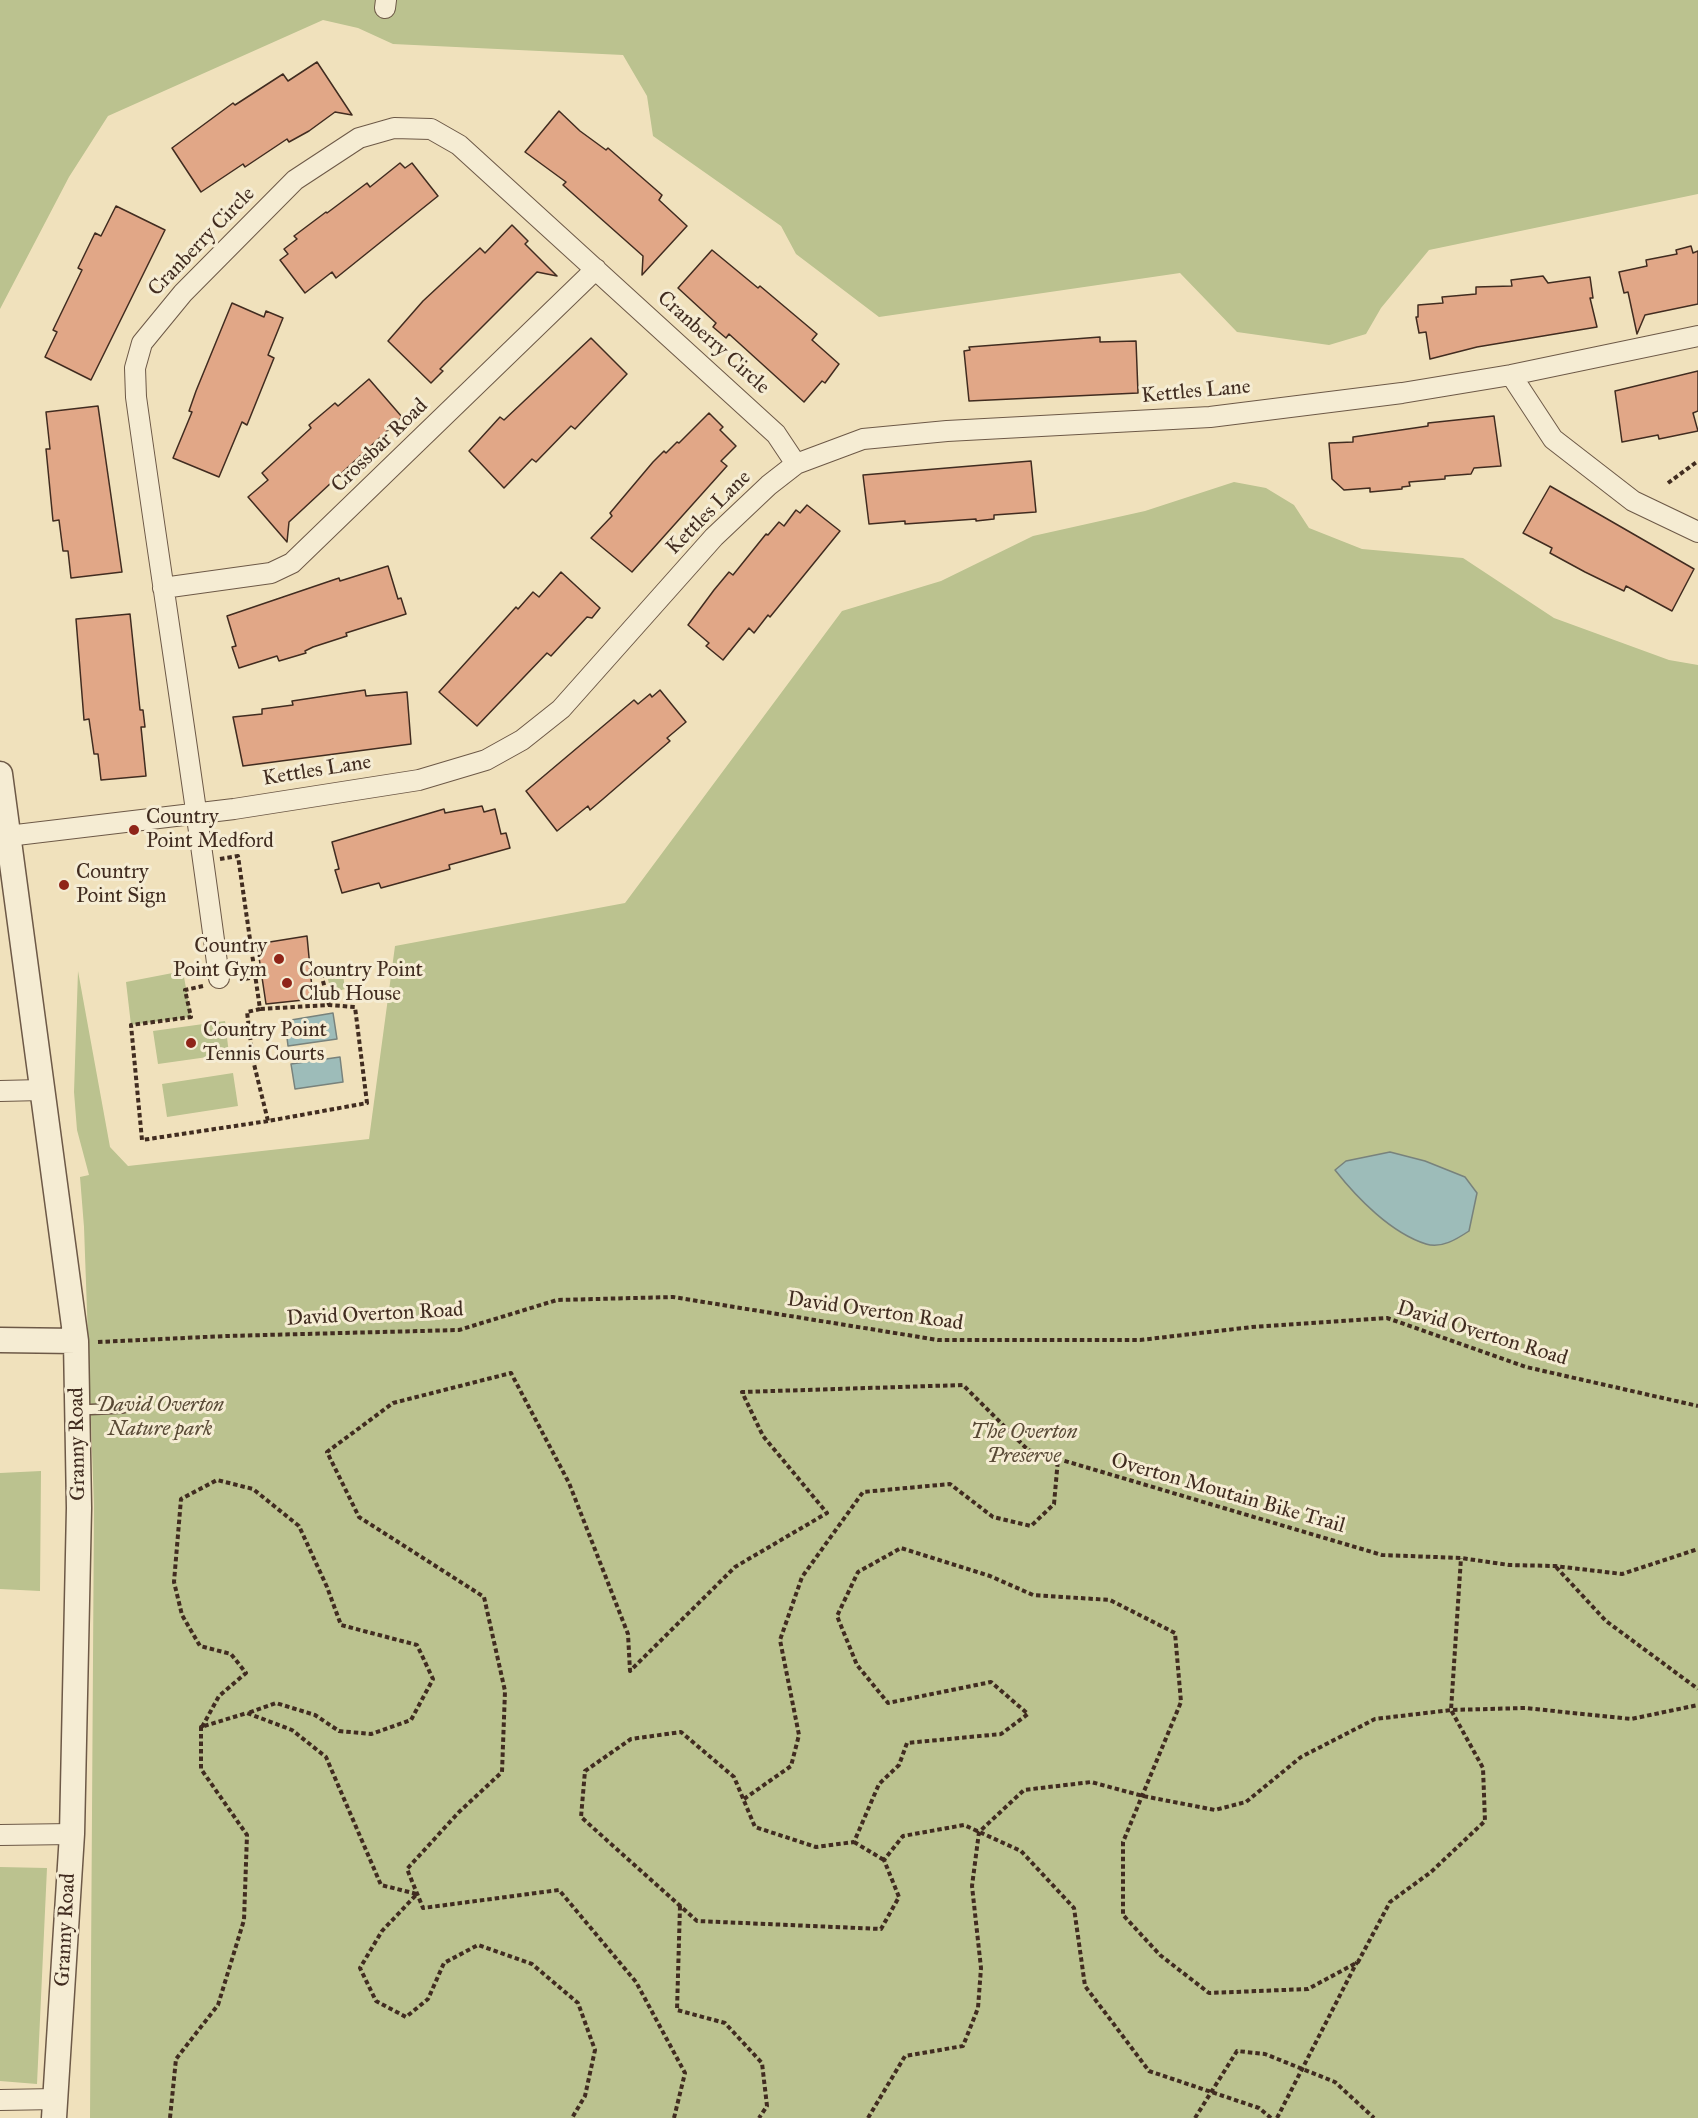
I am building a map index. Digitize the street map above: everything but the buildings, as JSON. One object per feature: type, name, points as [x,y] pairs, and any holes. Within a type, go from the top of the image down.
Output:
[{"type":"street","name":"Cranberry Circle","points":[[219,978],[198,812],[136,397],[135,369],[142,343],[183,293],[295,180],[359,138],[394,128],[431,129],[459,145],[776,434],[796,464]]},
{"type":"street","name":"Crossbar Road","points":[[163,588],[271,573],[292,563],[596,269]]},
{"type":"street","name":"Kettles Lane","points":[[8,836],[198,812],[419,780],[486,759],[522,740],[561,709],[714,537],[769,485],[796,464],[863,439],[947,431],[1210,417],[1402,393],[1511,375],[1698,336]]},
{"type":"street","points":[[1511,375],[1553,439],[1633,501],[1698,532]]},
{"type":"street","name":"Granny Road","points":[[0,774],[76,1341],[79,1508],[72,1834],[55,2108]]},
{"type":"street","points":[[0,1090],[42,1090]]},
{"type":"street","points":[[0,1340],[76,1341]]},
{"type":"street","points":[[0,1835],[72,1834]]},
{"type":"street","points":[[0,2100],[55,2108]]},
{"type":"lane","points":[[77,1411],[123,1408]]},
{"type":"path","points":[[1668,483],[1698,461]]},
{"type":"path","points":[[216,859],[238,856],[260,1009]]},
{"type":"path","points":[[310,967],[320,969],[329,1005]]},
{"type":"path","points":[[185,990],[190,1017],[131,1025],[142,1140],[268,1121],[367,1103],[356,1007],[329,1005],[260,1009],[247,1012],[253,1060],[268,1121]]},
{"type":"path","name":"David Overton Road","points":[[76,1341],[459,1330],[557,1300],[673,1297],[938,1340],[1140,1340],[1252,1327],[1387,1318],[1526,1367],[1698,1406]]},
{"type":"path","name":"Overton Moutain Bike Trail","points":[[417,1894],[408,1869],[459,1812],[502,1772],[505,1691],[484,1597],[359,1517],[327,1452],[393,1403],[511,1373],[569,1483],[628,1634],[630,1671],[735,1568],[827,1513],[763,1436],[742,1392],[963,1385],[1028,1450],[1382,1554],[1461,1558],[1509,1565],[1555,1566],[1622,1574],[1698,1549]]},
{"type":"path","points":[[744,1799],[791,1766],[799,1735],[780,1640],[802,1577],[863,1492],[950,1484],[993,1517],[1031,1527],[1054,1504],[1058,1459]]},
{"type":"path","points":[[170,2118],[176,2059],[218,2005],[244,1920],[246,1834],[201,1769],[201,1727],[219,1696],[246,1673],[231,1654],[200,1646],[182,1615],[174,1582],[181,1499],[217,1480],[253,1489],[299,1526],[327,1587],[341,1625],[417,1645],[433,1679],[411,1720],[371,1734],[339,1731],[315,1715],[276,1703],[201,1727]]},
{"type":"path","points":[[854,1842],[879,1784],[899,1765],[907,1743],[1001,1734],[1028,1714],[991,1682],[888,1703],[857,1665],[837,1616],[858,1572],[901,1548],[990,1576],[1033,1595],[1110,1600],[1175,1633],[1181,1702],[1124,1842],[1123,1915],[1160,1955],[1209,1993],[1308,1989],[1358,1962]]},
{"type":"path","points":[[1276,2118],[1390,1902],[1431,1872],[1485,1821],[1483,1768],[1451,1710],[1461,1558]]},
{"type":"path","points":[[1555,1566],[1606,1621],[1698,1689]]},
{"type":"path","points":[[868,2118],[905,2056],[963,2046],[978,2008],[981,1968],[972,1886],[979,1832],[1024,1790],[1091,1782],[1143,1796],[1215,1810],[1246,1802],[1301,1757],[1375,1719],[1451,1710],[1525,1708],[1631,1719],[1698,1705]]},
{"type":"path","points":[[247,1713],[292,1730],[326,1757],[381,1885],[417,1894]]},
{"type":"path","points":[[681,1732],[734,1777],[755,1827],[816,1846],[854,1842],[884,1860],[899,1897],[881,1929],[697,1921],[581,1817],[585,1771],[631,1739],[681,1732]]},
{"type":"path","points":[[884,1860],[903,1836],[964,1825],[1021,1851],[1074,1908],[1085,1986],[1149,2071],[1259,2108],[1271,2118]]},
{"type":"path","points":[[417,1894],[423,1908],[559,1890],[636,1982],[685,2073],[674,2118]]},
{"type":"path","points":[[417,1894],[382,1931],[360,1968],[376,2001],[406,2017],[428,1999],[444,1963],[478,1945],[532,1964],[578,2003],[596,2050],[585,2096],[572,2118]]},
{"type":"path","points":[[680,1906],[676,2010],[725,2023],[762,2063],[767,2106],[759,2118]]},
{"type":"path","points":[[1195,2118],[1237,2051],[1265,2054],[1335,2082],[1374,2118]]},
{"type":"green space","points":[[0,0],[1698,0],[1698,194],[1429,250],[1381,308],[1366,334],[1329,345],[1237,332],[1180,273],[879,317],[796,254],[781,226],[653,136],[647,96],[623,55],[393,44],[358,28],[323,20],[108,116],[69,177],[0,309]]},
{"type":"green space","name":"The Overton Preserve","points":[[1234,482],[1266,488],[1294,505],[1309,528],[1362,549],[1463,558],[1554,618],[1669,660],[1698,665],[1698,2118],[90,2118],[94,1506],[84,1227],[80,1177],[89,1175],[77,1130],[74,1092],[78,971],[110,1147],[128,1166],[369,1139],[395,946],[625,903],[842,611],[941,581],[1033,536],[1145,511]]},
{"type":"green space","points":[[342,966],[345,989],[331,993],[326,970]]},
{"type":"green space","points":[[183,971],[191,1017],[131,1025],[126,982]]},
{"type":"green space","name":"Country Point Tennis Courts","points":[[225,1021],[229,1054],[158,1064],[153,1031]]},
{"type":"green space","name":"Country Point Tennis Courts","points":[[233,1073],[238,1106],[167,1117],[162,1084]]},
{"type":"green space","points":[[41,1471],[40,1591],[0,1589],[0,1473]]},
{"type":"green space","points":[[0,1867],[47,1868],[37,2084],[0,2081]]},
{"type":"water","points":[[333,1013],[337,1039],[288,1046],[285,1021]]},
{"type":"water","points":[[340,1057],[343,1082],[295,1089],[291,1064]]},
{"type":"water","points":[[1390,1152],[1425,1161],[1465,1177],[1477,1193],[1469,1231],[1454,1240],[1437,1245],[1413,1239],[1376,1213],[1335,1170],[1346,1161]]},
{"type":"place","name":"Country Point Medford","points":[[134,830]]},
{"type":"place","name":"Country Point Sign","points":[[64,885]]},
{"type":"place","name":"Country Point Gym","points":[[279,959]]},
{"type":"place","name":"Country Point Club House","points":[[287,983]]},
{"type":"place","name":"Country Point Tennis Courts","points":[[191,1043]]},
{"type":"park label","name":"David Overton Nature park","points":[[160,1418]]}]
